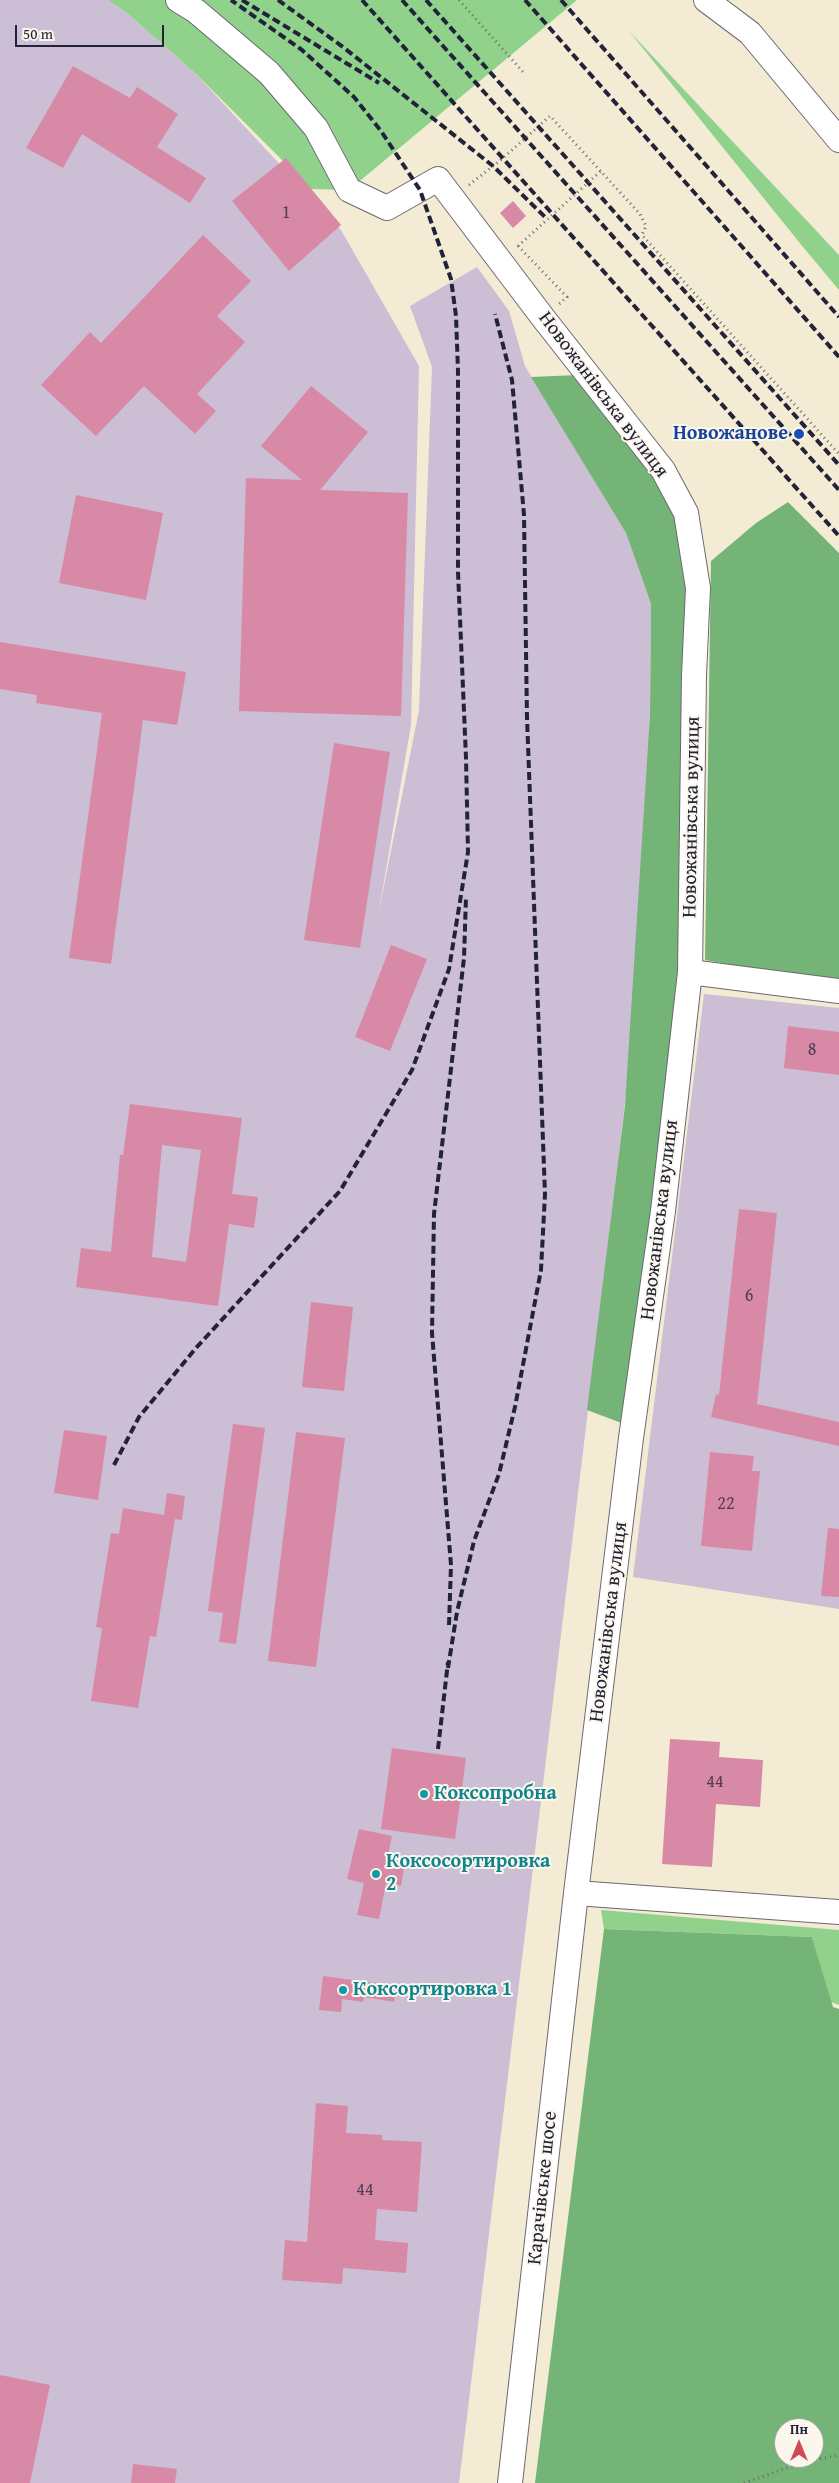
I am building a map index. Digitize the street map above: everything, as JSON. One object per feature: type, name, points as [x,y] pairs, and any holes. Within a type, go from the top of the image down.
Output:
[{"type":"street","name":"Новожанівська вулиця","points":[[178,0],[196,11],[269,73],[316,128],[349,190],[387,208],[438,179],[452,194],[484,241],[663,470],[686,513],[698,588],[694,675],[690,972],[662,1211],[632,1432],[576,1893]]},
{"type":"street","points":[[706,0],[750,33],[839,140]]},
{"type":"street","points":[[690,972],[839,991]]},
{"type":"street","points":[[576,1893],[839,1912]]},
{"type":"street","name":"Карачівське шосе","points":[[510,2483],[576,1893]]},
{"type":"path","points":[[459,0],[523,72]]},
{"type":"path","points":[[452,194],[474,183],[550,116],[640,214],[646,226],[642,235],[839,454]]},
{"type":"path","points":[[567,297],[518,246],[601,171]]},
{"type":"path","points":[[744,2483],[804,2462],[839,2455]]},
{"type":"shaded area","points":[[0,0],[108,0],[127,13],[194,72],[341,230],[419,366],[411,725],[378,916],[419,710],[432,367],[410,306],[477,267],[509,311],[525,366],[626,533],[651,604],[649,792],[626,1094],[459,2483],[0,2483]]},
{"type":"shaded area","points":[[704,994],[839,1008],[839,1609],[633,1577]]},
{"type":"green space","points":[[108,0],[577,0],[349,190],[311,189],[194,72],[127,13]]},
{"type":"green space","points":[[629,31],[839,255],[839,290],[803,247]]},
{"type":"green space","points":[[578,375],[671,484],[693,559],[690,972],[624,1424],[587,1410],[625,1105],[650,715],[651,604],[626,533],[531,377]]},
{"type":"green space","points":[[788,502],[839,553],[839,985],[705,960],[711,561],[756,523]]},
{"type":"green space","points":[[601,1910],[839,1930],[839,2005],[831,2002],[812,1937],[604,1929]]},
{"type":"green space","points":[[604,1929],[812,1937],[833,2007],[839,2009],[839,2483],[535,2483]]},
{"type":"building","points":[[73,66],[130,98],[137,87],[178,114],[157,147],[206,178],[190,203],[82,134],[63,168],[26,148]]},
{"type":"building","points":[[286,158],[341,225],[289,271],[232,201]]},
{"type":"building","points":[[513,201],[526,216],[513,228],[500,213]]},
{"type":"building","points":[[203,235],[251,281],[217,316],[245,342],[197,394],[216,411],[195,434],[144,386],[96,436],[41,385],[90,332],[101,343]]},
{"type":"building","points":[[311,386],[368,432],[320,490],[408,493],[401,716],[239,711],[246,478],[302,480],[261,446]]},
{"type":"building","points":[[76,495],[163,513],[146,600],[59,583]]},
{"type":"building","points":[[0,642],[186,672],[177,725],[143,720],[111,964],[69,958],[102,713],[36,703],[37,695],[0,689]]},
{"type":"building","points":[[334,743],[390,752],[360,948],[304,940]]},
{"type":"building","points":[[391,945],[427,959],[390,1051],[355,1037]]},
{"type":"building","points":[[788,1026],[839,1032],[839,1075],[784,1068]]},
{"type":"building","points":[[130,1104],[242,1118],[232,1194],[258,1197],[254,1228],[229,1224],[218,1306],[76,1287],[81,1248],[111,1252],[120,1155],[123,1155]],"holes":[[[162,1145],[201,1150],[186,1262],[152,1257]]]},
{"type":"building","points":[[739,1209],[777,1213],[757,1404],[839,1422],[839,1446],[711,1417],[716,1394],[719,1395]]},
{"type":"building","points":[[311,1302],[353,1307],[344,1391],[302,1387]]},
{"type":"building","points":[[233,1424],[265,1428],[236,1644],[219,1642],[223,1613],[208,1611]]},
{"type":"building","points":[[64,1430],[107,1436],[98,1500],[54,1493]]},
{"type":"building","points":[[296,1432],[345,1438],[316,1667],[268,1661]]},
{"type":"building","points":[[710,1452],[754,1456],[752,1471],[760,1471],[752,1551],[701,1546]]},
{"type":"building","points":[[167,1493],[185,1496],[182,1520],[175,1519],[156,1637],[150,1636],[138,1708],[91,1701],[102,1628],[96,1627],[111,1533],[119,1534],[123,1508],[164,1515]]},
{"type":"building","points":[[828,1528],[839,1529],[839,1597],[821,1596]]},
{"type":"building","points":[[670,1739],[720,1742],[719,1757],[763,1760],[760,1807],[716,1804],[712,1867],[662,1864]]},
{"type":"building","name":"Коксопробна","points":[[392,1748],[466,1758],[455,1839],[381,1829]]},
{"type":"building","name":"Коксосортировка 2","points":[[359,1829],[392,1836],[386,1865],[404,1868],[401,1886],[386,1883],[379,1919],[357,1915],[364,1883],[347,1879]]},
{"type":"building","name":"Коксортировка 1","points":[[323,1976],[397,1986],[394,2002],[364,1997],[363,2002],[342,1999],[341,2012],[319,2010]]},
{"type":"building","points":[[316,2103],[348,2106],[346,2133],[382,2135],[382,2140],[422,2142],[417,2212],[377,2209],[375,2240],[408,2243],[406,2273],[343,2268],[342,2284],[282,2280],[285,2240],[307,2242]]},
{"type":"building","points":[[0,2375],[50,2385],[30,2483],[0,2483]]},
{"type":"building","points":[[133,2464],[177,2469],[175,2483],[131,2483]]},
{"type":"railway","points":[[114,1465],[139,1417],[196,1348],[340,1191],[412,1070],[449,969],[468,852],[458,572],[458,371],[456,316],[451,279],[420,190],[381,131],[354,97],[302,50],[231,0]]},
{"type":"railway","points":[[242,0],[379,83]]},
{"type":"railway","points":[[278,0],[343,47],[493,166],[547,219]]},
{"type":"railway","points":[[362,0],[839,536]]},
{"type":"railway","points":[[402,0],[839,490]]},
{"type":"railway","points":[[426,0],[839,465]]},
{"type":"railway","points":[[525,0],[839,357]]},
{"type":"railway","points":[[561,0],[839,317]]},
{"type":"railway","points":[[448,1668],[457,1612],[474,1541],[499,1474],[515,1407],[541,1270],[545,1194],[527,718],[524,515],[512,380],[495,314]]},
{"type":"railway","points":[[449,1625],[451,1565],[432,1333],[434,1214],[464,958],[466,897]]},
{"type":"railway","points":[[438,1749],[448,1662]]},
{"type":"place","name":"Новожанове","points":[[799,434]]},
{"type":"place","name":"Коксопробна","points":[[424,1794]]},
{"type":"place","name":"Коксосортировка 2","points":[[376,1874]]},
{"type":"place","name":"Коксортировка 1","points":[[343,1990]]}]
